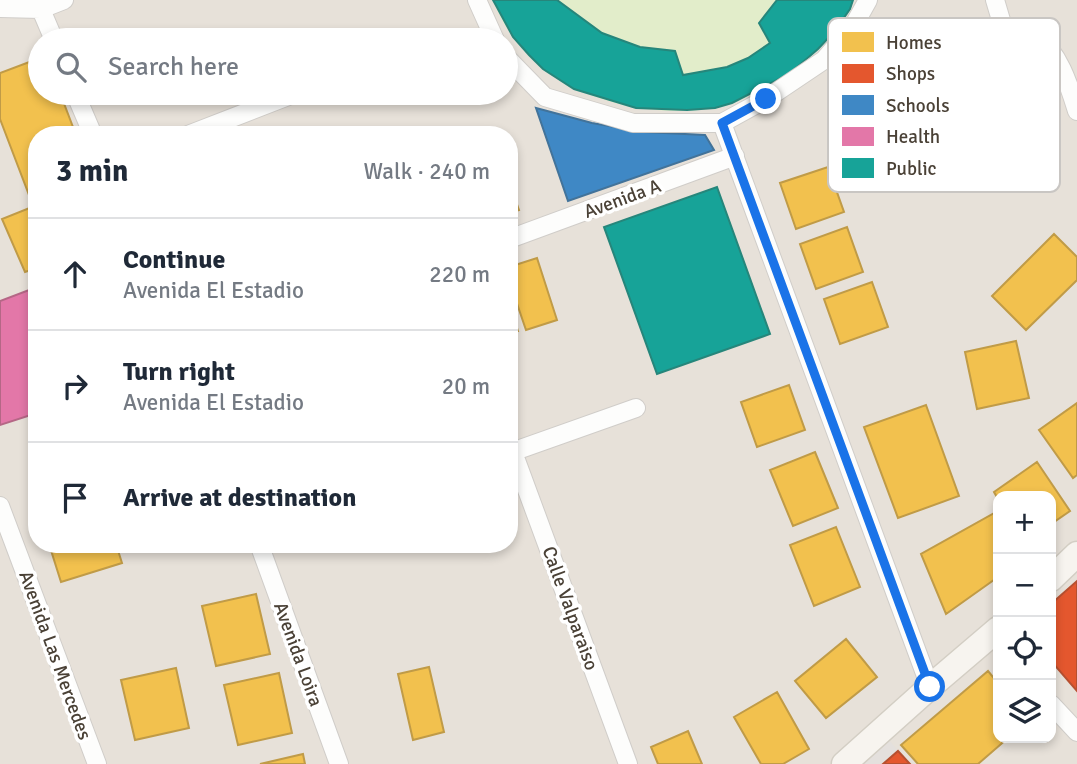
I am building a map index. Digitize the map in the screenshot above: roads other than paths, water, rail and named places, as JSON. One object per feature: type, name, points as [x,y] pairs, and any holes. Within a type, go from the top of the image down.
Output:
[{"type":"main road","points":[[1056,574],[1077,554]]},
{"type":"main road","points":[[845,764],[930,687],[993,640]]},
{"type":"street","points":[[0,8],[64,0]]},
{"type":"street","points":[[477,0],[490,28]]},
{"type":"street","points":[[858,18],[869,0]]},
{"type":"street","points":[[995,0],[1000,18]]},
{"type":"street","points":[[39,4],[49,28]]},
{"type":"street","points":[[518,69],[545,97],[633,123],[722,123],[766,99],[828,55]]},
{"type":"street","points":[[1060,66],[1077,111]]},
{"type":"street","points":[[80,105],[89,126]]},
{"type":"street","points":[[211,126],[265,105]]},
{"type":"street","points":[[722,123],[930,687]]},
{"type":"street","name":"Avenida A","points":[[518,236],[735,156]]},
{"type":"street","points":[[518,450],[636,408]]},
{"type":"street","name":"Calle Valparaiso","points":[[518,471],[628,764]]},
{"type":"street","name":"Avenida Las Mercedes","points":[[0,506],[97,764]]},
{"type":"street","name":"Avenida Loira","points":[[265,553],[339,764]]},
{"type":"street","points":[[1056,709],[1077,732]]}]
